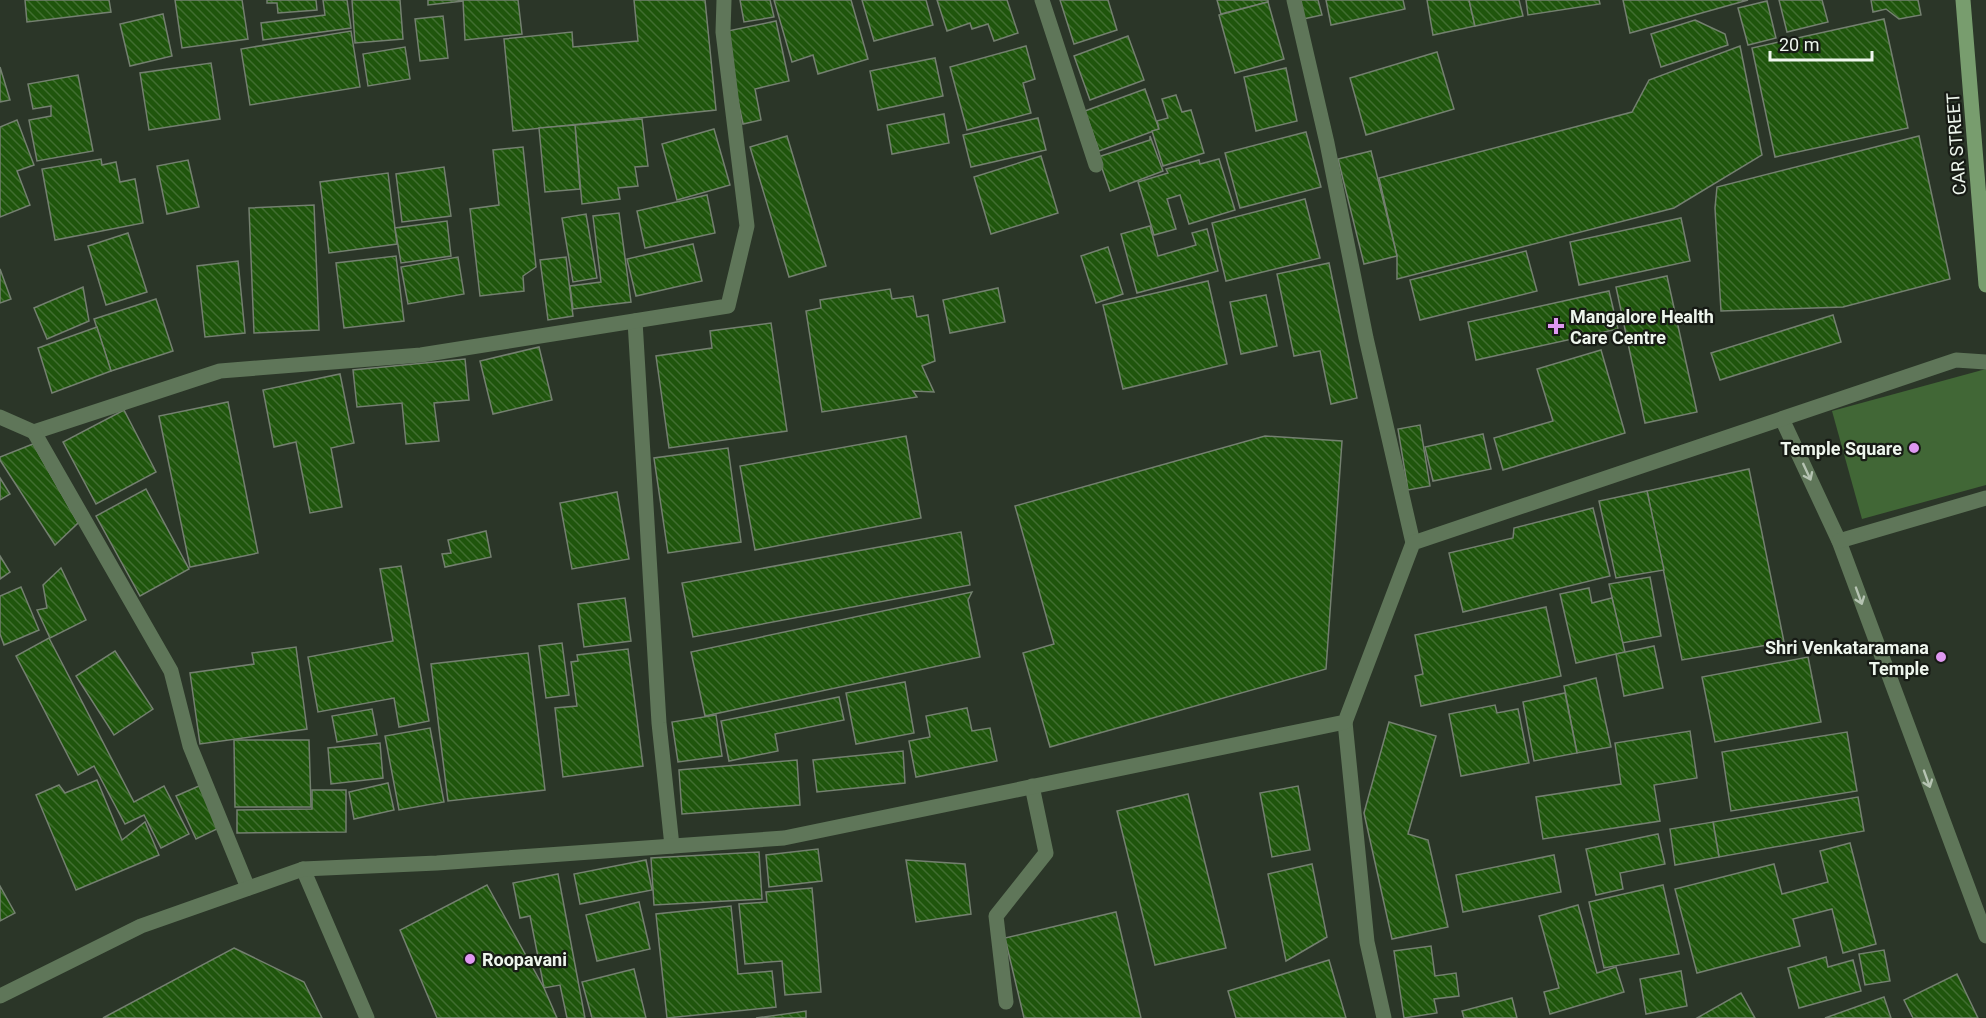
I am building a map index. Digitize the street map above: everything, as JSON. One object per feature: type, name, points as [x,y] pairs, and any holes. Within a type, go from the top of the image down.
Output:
[{"type":"main road","name":"CAR STREET","points":[[1963,0],[1986,285]]},
{"type":"street","points":[[34,432],[220,371],[421,356],[728,306],[747,226],[723,32],[724,0]]},
{"type":"street","points":[[1042,0],[1096,165]]},
{"type":"street","points":[[1294,0],[1327,143],[1366,338],[1413,543],[1345,722],[1367,942],[1384,1018]]},
{"type":"street","points":[[634,321],[659,723],[672,846]]},
{"type":"street","points":[[1413,543],[1956,360],[1986,362]]},
{"type":"street","points":[[0,417],[34,432],[171,671],[190,746],[248,888]]},
{"type":"street","points":[[1782,418],[1839,541],[1986,936]]},
{"type":"street","points":[[1839,541],[1986,498]]},
{"type":"street","points":[[0,996],[141,926],[303,869],[438,863],[784,838],[1345,722]]},
{"type":"street","points":[[1005,1002],[996,916],[1046,853],[1032,786]]},
{"type":"street","points":[[303,869],[367,1018]]},
{"type":"green space","name":"Temple Square","points":[[1986,369],[1986,485],[1862,519],[1832,411]]},
{"type":"building","points":[[25,0],[109,0],[111,12],[27,22]]},
{"type":"building","points":[[175,0],[242,0],[248,39],[182,48]]},
{"type":"building","points":[[267,0],[316,0],[317,10],[278,13],[277,3],[267,3]]},
{"type":"building","points":[[323,0],[347,0],[351,28],[263,40],[261,23],[325,15]]},
{"type":"building","points":[[352,0],[400,0],[403,39],[355,43]]},
{"type":"building","points":[[428,0],[463,0],[463,1],[428,5]]},
{"type":"building","points":[[463,0],[518,0],[522,34],[465,40]]},
{"type":"building","points":[[634,0],[705,0],[716,110],[513,131],[504,39],[572,32],[573,47],[638,41]]},
{"type":"building","points":[[740,0],[770,0],[774,17],[744,22]]},
{"type":"building","points":[[774,0],[851,0],[868,59],[818,74],[813,55],[792,62]]},
{"type":"building","points":[[862,0],[926,0],[933,25],[874,41]]},
{"type":"building","points":[[937,0],[1007,0],[1018,33],[994,41],[988,24],[972,29],[970,23],[947,31]]},
{"type":"building","points":[[1060,0],[1108,0],[1117,30],[1074,44]]},
{"type":"building","points":[[1217,0],[1268,0],[1268,2],[1221,14]]},
{"type":"building","points":[[1299,0],[1318,0],[1322,15],[1303,19]]},
{"type":"building","points":[[1326,0],[1403,0],[1405,9],[1331,25]]},
{"type":"building","points":[[1427,0],[1469,0],[1475,26],[1433,35]]},
{"type":"building","points":[[1469,0],[1519,0],[1523,16],[1475,26]]},
{"type":"building","points":[[1526,0],[1599,0],[1600,4],[1528,15]]},
{"type":"building","points":[[1623,0],[1748,0],[1630,33]]},
{"type":"building","points":[[1779,0],[1822,0],[1828,22],[1787,32]]},
{"type":"building","points":[[1871,0],[1918,0],[1921,15],[1899,19],[1886,9],[1873,12]]},
{"type":"building","points":[[1767,1],[1776,38],[1748,45],[1738,8]]},
{"type":"building","points":[[1268,2],[1284,59],[1235,73],[1219,15]]},
{"type":"building","points":[[163,14],[172,56],[130,66],[120,24]]},
{"type":"building","points":[[443,16],[448,58],[420,61],[415,19]]},
{"type":"building","points":[[1884,19],[1908,128],[1775,157],[1752,48]]},
{"type":"building","points":[[1695,20],[1725,34],[1728,45],[1661,67],[1651,34]]},
{"type":"building","points":[[776,21],[789,81],[755,89],[761,120],[743,124],[723,32]]},
{"type":"building","points":[[351,31],[360,87],[250,105],[241,49]]},
{"type":"building","points":[[1128,36],[1144,80],[1090,100],[1074,56]]},
{"type":"building","points":[[1026,46],[1035,79],[1023,83],[1031,113],[967,130],[950,67]]},
{"type":"building","points":[[1740,46],[1762,155],[1674,208],[1397,279],[1397,256],[1379,178],[1632,112],[1649,80]]},
{"type":"building","points":[[405,47],[410,79],[368,86],[363,54]]},
{"type":"building","points":[[1437,52],[1454,109],[1366,135],[1350,78]]},
{"type":"building","points":[[935,58],[943,96],[878,110],[870,71]]},
{"type":"building","points":[[211,63],[220,119],[149,130],[140,73]]},
{"type":"building","points":[[0,67],[10,100],[0,102]]},
{"type":"building","points":[[1286,68],[1297,121],[1256,131],[1244,77]]},
{"type":"building","points":[[78,75],[93,151],[37,161],[29,120],[51,116],[51,106],[33,109],[28,84]]},
{"type":"building","points":[[1145,89],[1159,129],[1099,151],[1085,111]]},
{"type":"building","points":[[1176,95],[1182,112],[1191,110],[1204,153],[1163,166],[1152,131],[1159,129],[1157,121],[1168,118],[1162,99]]},
{"type":"building","points":[[944,114],[949,143],[892,154],[887,125]]},
{"type":"building","points":[[1038,118],[1046,150],[971,167],[963,135]]},
{"type":"building","points":[[642,119],[648,166],[635,167],[638,186],[618,188],[620,199],[582,204],[575,125]]},
{"type":"building","points":[[17,120],[34,165],[17,171],[30,205],[0,217],[0,127]]},
{"type":"building","points":[[575,125],[580,189],[545,192],[539,128]]},
{"type":"building","points":[[714,129],[730,185],[677,200],[662,144]]},
{"type":"building","points":[[1306,132],[1321,187],[1240,208],[1225,153]]},
{"type":"building","points":[[787,136],[826,266],[789,277],[750,147]]},
{"type":"building","points":[[1150,136],[1163,171],[1110,191],[1098,157],[1150,140]]},
{"type":"building","points":[[1919,136],[1950,279],[1843,307],[1721,311],[1715,208],[1717,187]]},
{"type":"building","points":[[523,147],[536,267],[523,276],[524,291],[480,296],[470,209],[499,205],[493,150]]},
{"type":"building","points":[[1371,151],[1397,256],[1364,264],[1338,159]]},
{"type":"building","points":[[1041,156],[1058,213],[991,234],[974,177]]},
{"type":"building","points":[[101,159],[102,165],[116,162],[120,182],[135,179],[143,223],[55,240],[42,169]]},
{"type":"building","points":[[1219,159],[1235,210],[1189,224],[1180,195],[1167,199],[1176,229],[1154,235],[1138,182],[1168,173],[1166,169],[1199,160],[1200,164]]},
{"type":"building","points":[[188,160],[199,207],[167,214],[157,166]]},
{"type":"building","points":[[444,167],[451,216],[402,222],[396,174]]},
{"type":"building","points":[[388,173],[397,244],[329,253],[320,182]]},
{"type":"building","points":[[707,195],[715,233],[645,248],[637,211]]},
{"type":"building","points":[[1305,199],[1320,258],[1226,281],[1212,223]]},
{"type":"building","points":[[314,205],[319,330],[254,333],[249,208]]},
{"type":"building","points":[[619,213],[631,302],[573,309],[570,286],[601,282],[593,216]]},
{"type":"building","points":[[586,214],[597,278],[573,282],[562,218]]},
{"type":"building","points":[[1681,218],[1690,261],[1579,285],[1570,242]]},
{"type":"building","points":[[447,221],[451,256],[401,263],[395,228]]},
{"type":"building","points":[[1150,226],[1158,256],[1196,245],[1192,233],[1207,229],[1218,271],[1137,293],[1121,234]]},
{"type":"building","points":[[128,233],[147,292],[106,305],[88,246]]},
{"type":"building","points":[[693,244],[702,281],[636,296],[627,259]]},
{"type":"building","points":[[1108,247],[1123,294],[1096,303],[1081,256]]},
{"type":"building","points":[[1526,251],[1537,291],[1420,320],[1410,280]]},
{"type":"building","points":[[396,256],[404,321],[344,328],[336,263]]},
{"type":"building","points":[[458,257],[464,294],[408,304],[401,267]]},
{"type":"building","points":[[566,257],[573,316],[548,320],[540,260]]},
{"type":"building","points":[[238,261],[245,333],[205,337],[197,266]]},
{"type":"building","points":[[1329,263],[1357,398],[1331,404],[1320,351],[1294,356],[1277,274]]},
{"type":"building","points":[[0,269],[11,299],[0,303]]},
{"type":"building","points":[[1667,276],[1697,412],[1645,423],[1616,287]]},
{"type":"building","points":[[1208,281],[1227,364],[1123,389],[1103,305]]},
{"type":"building","points":[[83,287],[89,321],[47,339],[34,308]]},
{"type":"building","points":[[998,288],[1005,322],[950,333],[943,300]]},
{"type":"building","points":[[890,289],[892,299],[913,296],[917,317],[928,315],[935,361],[922,366],[934,392],[913,391],[917,397],[822,412],[806,311],[821,308],[820,300]]},
{"type":"building","points":[[1609,291],[1618,329],[1476,360],[1468,322]]},
{"type":"building","points":[[1266,295],[1277,346],[1241,354],[1230,302]]},
{"type":"building","points":[[156,299],[173,351],[111,371],[94,319]]},
{"type":"building","points":[[1833,315],[1841,342],[1720,380],[1711,353]]},
{"type":"building","points":[[771,323],[787,431],[669,448],[656,356],[712,348],[710,331]]},
{"type":"building","points":[[97,327],[111,371],[52,393],[38,348]]},
{"type":"building","points":[[539,347],[552,400],[493,414],[480,361]]},
{"type":"building","points":[[1601,350],[1625,433],[1503,470],[1494,438],[1553,421],[1537,369]]},
{"type":"building","points":[[465,359],[469,400],[434,403],[439,441],[406,444],[402,403],[357,407],[353,370]]},
{"type":"building","points":[[340,374],[354,443],[331,448],[342,507],[310,513],[296,442],[274,447],[263,390]]},
{"type":"building","points":[[228,402],[258,553],[190,567],[159,416]]},
{"type":"building","points":[[124,410],[156,472],[96,504],[63,442]]},
{"type":"building","points":[[1420,425],[1430,486],[1408,490],[1398,429]]},
{"type":"building","points":[[1483,434],[1491,469],[1433,481],[1425,447]]},
{"type":"building","points":[[906,436],[921,518],[755,550],[740,466]]},
{"type":"building","points":[[1265,436],[1342,441],[1326,669],[1050,747],[1023,653],[1054,644],[1015,506]]},
{"type":"building","points":[[33,444],[78,523],[55,545],[0,460],[0,457]]},
{"type":"building","points":[[728,448],[741,542],[668,553],[654,458]]},
{"type":"building","points":[[1749,469],[1784,642],[1682,660],[1647,491]]},
{"type":"building","points":[[0,478],[10,494],[0,500]]},
{"type":"building","points":[[146,489],[189,569],[140,596],[96,516]]},
{"type":"building","points":[[1647,491],[1664,570],[1616,578],[1599,501]]},
{"type":"building","points":[[617,492],[629,559],[572,569],[560,503]]},
{"type":"building","points":[[1593,508],[1610,576],[1463,612],[1449,553],[1513,538],[1514,528]]},
{"type":"building","points":[[486,531],[491,557],[445,567],[442,554],[451,553],[448,540]]},
{"type":"building","points":[[961,532],[970,585],[693,637],[682,583]]},
{"type":"building","points":[[0,556],[10,572],[0,579]]},
{"type":"building","points":[[401,566],[429,721],[399,727],[394,698],[318,712],[308,657],[393,641],[380,569]]},
{"type":"building","points":[[61,568],[86,620],[50,638],[37,610],[47,608],[43,585]]},
{"type":"building","points":[[1650,577],[1661,636],[1622,643],[1609,584]]},
{"type":"building","points":[[21,587],[39,630],[4,645],[0,634],[0,596]]},
{"type":"building","points":[[1589,588],[1592,603],[1612,598],[1625,652],[1576,663],[1560,594]]},
{"type":"building","points":[[972,592],[968,600],[980,657],[705,716],[691,652]]},
{"type":"building","points":[[625,598],[631,641],[584,647],[578,604]]},
{"type":"building","points":[[1546,607],[1561,676],[1421,706],[1415,676],[1423,674],[1415,635]]},
{"type":"building","points":[[49,638],[134,802],[164,786],[189,834],[161,848],[144,815],[125,824],[94,766],[78,775],[16,656]]},
{"type":"building","points":[[562,643],[569,695],[546,698],[539,646]]},
{"type":"building","points":[[1654,646],[1663,688],[1624,696],[1616,654]]},
{"type":"building","points":[[296,647],[307,729],[200,744],[190,673],[254,664],[252,653]]},
{"type":"building","points":[[628,649],[643,766],[563,777],[555,708],[577,706],[571,662],[578,661],[577,655]]},
{"type":"building","points":[[115,651],[153,709],[114,735],[76,676]]},
{"type":"building","points":[[528,653],[545,790],[448,801],[431,664]]},
{"type":"building","points":[[1808,657],[1821,722],[1715,742],[1702,677]]},
{"type":"building","points":[[1596,678],[1611,747],[1577,753],[1564,686]]},
{"type":"building","points":[[905,682],[914,733],[856,744],[846,693]]},
{"type":"building","points":[[1565,693],[1577,753],[1534,761],[1523,702]]},
{"type":"building","points":[[839,697],[844,720],[775,734],[778,751],[729,761],[721,721]]},
{"type":"building","points":[[1495,705],[1497,713],[1518,709],[1529,763],[1461,776],[1449,714]]},
{"type":"building","points":[[967,708],[972,731],[990,728],[997,761],[916,777],[909,741],[930,737],[926,716]]},
{"type":"building","points":[[372,709],[377,735],[337,742],[332,716]]},
{"type":"building","points":[[716,715],[722,756],[678,762],[672,722]]},
{"type":"building","points":[[1389,722],[1436,736],[1408,834],[1428,840],[1448,927],[1392,939],[1364,813]]},
{"type":"building","points":[[430,728],[444,802],[399,810],[385,736]]},
{"type":"building","points":[[1690,731],[1697,778],[1654,785],[1660,821],[1543,839],[1536,797],[1621,784],[1615,743]]},
{"type":"building","points":[[1847,732],[1857,791],[1731,811],[1722,752]]},
{"type":"building","points":[[234,740],[309,740],[311,807],[235,807]]},
{"type":"building","points":[[380,743],[383,778],[331,784],[328,748]]},
{"type":"building","points":[[903,751],[905,783],[817,792],[813,760]]},
{"type":"building","points":[[797,760],[800,805],[682,814],[679,770]]},
{"type":"building","points":[[97,780],[122,840],[145,822],[159,855],[76,890],[36,795],[59,785],[65,793]]},
{"type":"building","points":[[388,783],[394,810],[354,819],[349,792]]},
{"type":"building","points":[[199,786],[219,828],[196,839],[176,796]]},
{"type":"building","points":[[1298,786],[1310,850],[1272,857],[1260,793]]},
{"type":"building","points":[[312,790],[346,790],[346,832],[237,833],[237,810],[312,809]]},
{"type":"building","points":[[1188,794],[1226,948],[1155,965],[1117,811]]},
{"type":"building","points":[[1858,797],[1864,831],[1719,857],[1713,822]]},
{"type":"building","points":[[1713,822],[1719,857],[1675,865],[1670,829]]},
{"type":"building","points":[[1658,834],[1665,864],[1620,873],[1623,889],[1596,895],[1586,849]]},
{"type":"building","points":[[1850,843],[1876,944],[1843,953],[1832,909],[1793,919],[1800,946],[1697,973],[1675,889],[1774,864],[1782,894],[1828,882],[1820,851]]},
{"type":"building","points":[[818,849],[822,881],[769,887],[766,855]]},
{"type":"building","points":[[759,852],[762,899],[654,905],[651,858]]},
{"type":"building","points":[[1554,855],[1561,892],[1463,912],[1456,875]]},
{"type":"building","points":[[646,860],[652,890],[580,904],[574,874]]},
{"type":"building","points":[[906,860],[965,864],[971,914],[916,922]]},
{"type":"building","points":[[1312,864],[1327,937],[1286,961],[1268,874]]},
{"type":"building","points":[[558,874],[585,1018],[567,1018],[560,985],[544,988],[530,916],[520,918],[513,883]]},
{"type":"building","name":"Roopavani","points":[[487,885],[544,988],[557,1018],[437,1018],[400,930]]},
{"type":"building","points":[[1663,885],[1679,954],[1604,968],[1589,902]]},
{"type":"building","points":[[0,886],[15,913],[0,921]]},
{"type":"building","points":[[812,888],[821,992],[785,995],[782,961],[745,964],[739,904],[767,902],[766,892]]},
{"type":"building","points":[[639,902],[650,949],[597,961],[586,915]]},
{"type":"building","points":[[1578,905],[1597,973],[1616,967],[1624,992],[1550,1014],[1544,992],[1559,988],[1539,916]]},
{"type":"building","points":[[731,906],[738,974],[772,971],[776,1007],[667,1018],[656,914]]},
{"type":"building","points":[[1116,912],[1141,1018],[1024,1018],[1005,938]]},
{"type":"building","points":[[1431,946],[1435,976],[1456,973],[1459,996],[1434,999],[1437,1013],[1404,1018],[1394,951]]},
{"type":"building","points":[[234,948],[304,982],[322,1018],[103,1018]]},
{"type":"building","points":[[1884,950],[1890,981],[1865,985],[1859,954]]},
{"type":"building","points":[[1826,957],[1828,967],[1853,960],[1861,991],[1799,1008],[1788,968]]},
{"type":"building","points":[[1329,960],[1346,1018],[1236,1018],[1228,991]]},
{"type":"building","points":[[634,969],[646,1018],[592,1018],[582,982]]},
{"type":"building","points":[[1681,971],[1687,1006],[1646,1014],[1640,979]]},
{"type":"building","points":[[1957,974],[1978,1018],[1913,1018],[1904,1000]]},
{"type":"building","points":[[1741,993],[1755,1018],[1697,1018]]},
{"type":"building","points":[[1884,997],[1891,1018],[1825,1018]]},
{"type":"building","points":[[1512,998],[1517,1018],[1464,1018],[1462,1011]]},
{"type":"building","points":[[806,1011],[806,1018],[756,1018]]},
{"type":"place","name":"Mangalore Health Care Centre","points":[[1556,326]]},
{"type":"place","name":"Temple Square","points":[[1914,448]]},
{"type":"place","name":"Shri Venkataramana Temple","points":[[1941,657]]},
{"type":"place","name":"Roopavani","points":[[470,959]]}]
